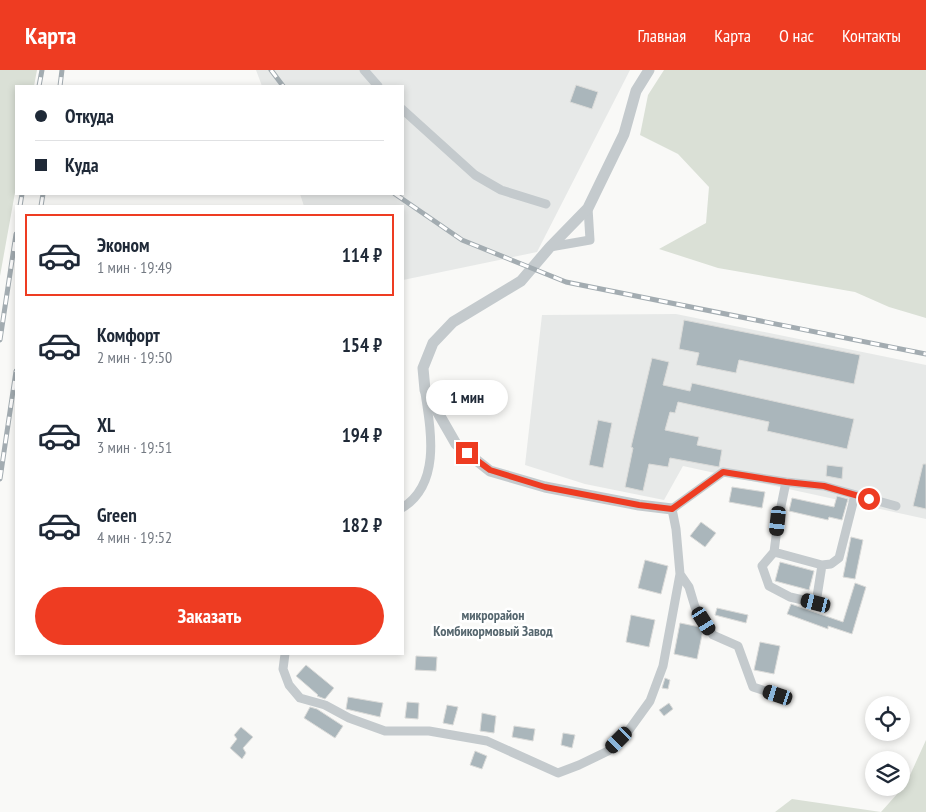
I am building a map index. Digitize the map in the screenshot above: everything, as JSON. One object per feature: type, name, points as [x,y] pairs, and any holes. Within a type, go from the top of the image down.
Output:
[{"type":"street","points":[[364,70],[377,85]]},
{"type":"street","points":[[404,507],[409,504],[424,484],[429,465],[431,434],[423,368],[433,343],[453,322],[521,281],[550,247],[588,208],[624,134],[636,91],[649,70]]},
{"type":"street","points":[[404,111],[475,175],[502,190],[546,204]]},
{"type":"street","points":[[550,247],[590,240],[588,208]]},
{"type":"street","points":[[425,390],[456,444],[490,470],[545,487],[639,505],[672,509],[723,472],[824,486],[896,506]]},
{"type":"street","points":[[786,482],[774,552],[762,566],[769,586],[790,597],[816,603],[822,565]]},
{"type":"street","points":[[774,552],[822,565],[831,564],[839,558],[855,495]]},
{"type":"street","points":[[285,655],[283,669],[289,685],[300,698],[325,705],[349,718],[385,731],[429,731],[487,741],[558,773],[608,751],[629,730],[650,701],[663,666],[680,574],[676,529],[672,509]]},
{"type":"street","points":[[680,574],[689,588],[695,607],[713,635],[738,646],[753,686],[778,695]]},
{"type":"shaded area","points":[[0,70],[37,70],[34,85],[15,85],[15,193],[0,276]]},
{"type":"shaded area","points":[[256,70],[630,70],[537,252],[404,280],[404,205],[304,205],[300,195],[404,195],[404,85],[262,85]]},
{"type":"shaded area","points":[[664,70],[926,70],[926,318],[889,307],[855,292],[718,268],[659,249],[706,223],[709,187],[678,154],[640,135],[648,95]]},
{"type":"shaded area","points":[[676,314],[926,365],[926,519],[683,466],[664,500],[585,484],[525,465],[542,315]]},
{"type":"shaded area","points":[[926,740],[926,812],[881,812],[895,796],[910,796],[910,775]]},
{"type":"shaded area","points":[[792,799],[881,812],[775,812]]},
{"type":"building","points":[[576,85],[598,92],[592,109],[570,102]]},
{"type":"building","points":[[684,320],[860,355],[854,384],[739,360],[736,373],[696,365],[699,353],[679,349]]},
{"type":"building","points":[[652,358],[669,362],[663,385],[690,391],[692,383],[854,419],[847,449],[767,431],[769,422],[678,402],[675,413],[670,412],[665,430],[699,437],[697,445],[722,450],[719,467],[670,458],[668,467],[649,464],[643,491],[625,487],[633,448],[631,447]]},
{"type":"building","points":[[598,420],[612,423],[603,468],[589,465]]},
{"type":"building","points":[[923,464],[926,464],[926,509],[913,506]]},
{"type":"building","points":[[827,465],[843,467],[842,479],[826,476]]},
{"type":"building","points":[[732,487],[765,492],[762,508],[729,502]]},
{"type":"building","points":[[837,496],[848,499],[842,520],[829,517],[828,520],[789,511],[792,498],[834,507]]},
{"type":"building","points":[[701,522],[716,533],[705,547],[690,536]]},
{"type":"building","points":[[851,537],[863,540],[855,579],[843,577]]},
{"type":"building","points":[[645,560],[668,566],[661,594],[638,588]]},
{"type":"building","points":[[780,562],[814,571],[809,590],[775,581]]},
{"type":"building","points":[[855,583],[866,587],[852,634],[828,626],[828,629],[787,614],[791,604],[843,622]]},
{"type":"building","points":[[717,608],[748,615],[746,623],[715,615]]},
{"type":"building","points":[[631,615],[655,620],[649,647],[626,642]]},
{"type":"building","points":[[680,623],[700,627],[703,630],[697,659],[674,654]]},
{"type":"building","points":[[760,642],[780,646],[774,674],[754,670]]},
{"type":"building","points":[[416,656],[437,657],[436,671],[415,670]]},
{"type":"building","points":[[306,665],[334,688],[325,699],[317,696],[296,676]]},
{"type":"building","points":[[665,678],[670,680],[668,689],[662,688]]},
{"type":"building","points":[[348,697],[383,703],[380,717],[346,709]]},
{"type":"building","points":[[407,702],[419,703],[418,719],[405,718]]},
{"type":"building","points":[[669,703],[673,709],[664,716],[659,710]]},
{"type":"building","points":[[447,705],[458,707],[453,725],[443,723]]},
{"type":"building","points":[[310,707],[317,709],[343,726],[335,738],[304,718]]},
{"type":"building","points":[[482,713],[496,716],[494,733],[480,731]]},
{"type":"building","points":[[514,726],[535,729],[533,741],[512,737]]},
{"type":"building","points":[[241,727],[253,737],[243,748],[246,753],[242,759],[230,748],[237,739],[234,735]]},
{"type":"building","points":[[563,733],[575,735],[572,748],[561,745]]},
{"type":"building","points":[[475,751],[487,756],[482,769],[470,765]]},
{"type":"railway","points":[[39,85],[42,70]]},
{"type":"railway","points":[[60,85],[62,70]]},
{"type":"railway","points":[[271,70],[282,85]]},
{"type":"railway","points":[[20,205],[22,195]]},
{"type":"railway","points":[[41,205],[43,195]]},
{"type":"railway","points":[[396,195],[462,240],[566,282],[926,354]]},
{"type":"railway","points":[[0,340],[15,241]]},
{"type":"railway","points":[[0,479],[15,378]]},
{"type":"district","name":"микрорайон Комбикормовый Завод","points":[[493,624]]},
{"type":"route","points":[[467,453],[490,470],[545,487],[639,505],[672,509],[723,472],[824,486],[869,499]]}]
